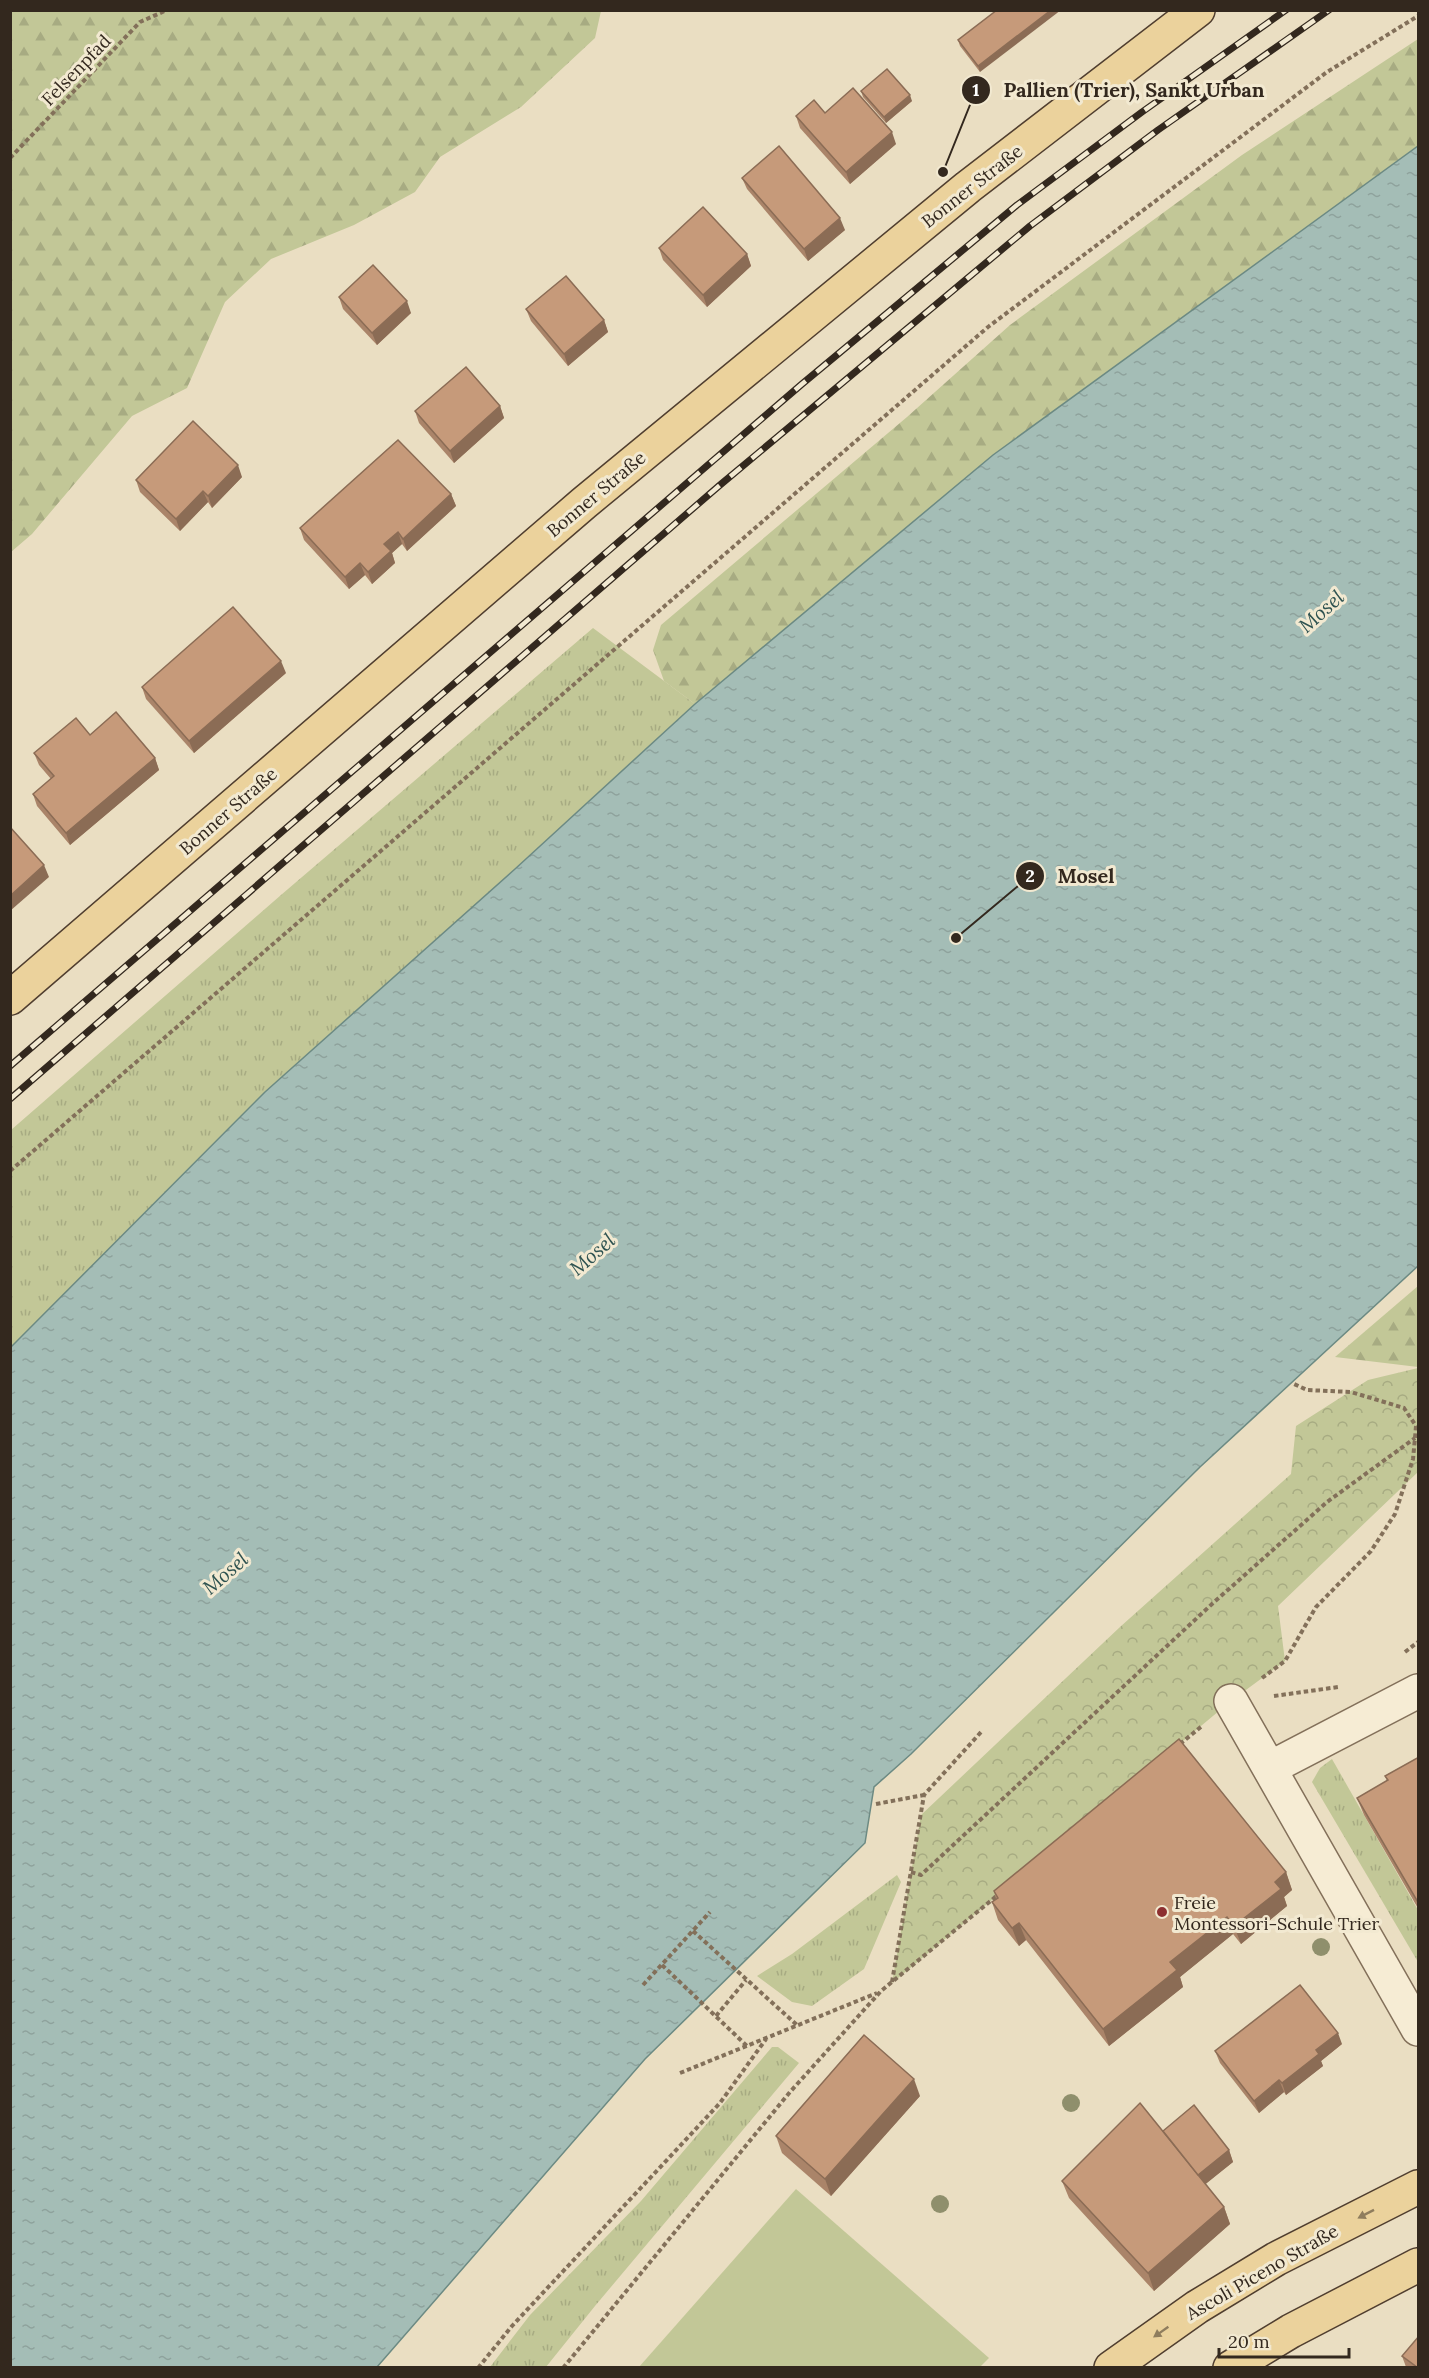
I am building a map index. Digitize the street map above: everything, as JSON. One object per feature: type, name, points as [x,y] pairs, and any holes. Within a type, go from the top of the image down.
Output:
[{"type":"main road","name":"Bonner Straße","points":[[10,998],[584,503],[968,187],[1198,10]]},
{"type":"main road","name":"Ascoli Piceno Straße","points":[[1111,2367],[1197,2307],[1276,2259],[1419,2187]]},
{"type":"main road","points":[[1361,2294],[1419,2250]]},
{"type":"main road","points":[[1230,2367],[1291,2331],[1419,2265]]},
{"type":"street","points":[[1270,1768],[1419,1692]]},
{"type":"street","points":[[1231,1701],[1419,2029]]},
{"type":"path","name":"Felsenpfad","points":[[10,158],[140,22],[167,10]]},
{"type":"path","points":[[10,1171],[988,327],[1327,72],[1419,16]]},
{"type":"path","points":[[1177,1746],[1231,1701],[1285,1661],[1316,1606],[1371,1551],[1395,1514],[1413,1459],[1416,1426],[1404,1408],[1351,1392],[1307,1390],[1292,1383]]},
{"type":"path","points":[[911,1872],[921,1875],[1247,1573],[1327,1502],[1415,1438]]},
{"type":"path","points":[[1231,1701],[1347,1685]]},
{"type":"path","points":[[892,1983],[924,1795],[982,1731]]},
{"type":"path","points":[[876,1804],[924,1795]]},
{"type":"path","points":[[563,2367],[790,2092],[881,1991],[1006,1888]]},
{"type":"path","points":[[643,1985],[710,1912]]},
{"type":"path","points":[[693,1931],[798,2026]]},
{"type":"path","points":[[662,1965],[748,2047]]},
{"type":"path","points":[[716,2016],[746,1980]]},
{"type":"path","points":[[680,2073],[881,1991]]},
{"type":"path","points":[[478,2367],[512,2326],[720,2103],[766,2039]]},
{"type":"green space","points":[[11,10],[601,11],[595,38],[521,107],[440,157],[415,192],[354,225],[271,259],[225,302],[187,388],[132,416],[32,534],[11,552]]},
{"type":"green space","points":[[1418,39],[1418,146],[993,455],[695,704],[664,681],[653,650],[661,625],[907,417],[1010,325],[1242,155]]},
{"type":"green space","points":[[593,628],[695,704],[515,869],[265,1092],[11,1347],[11,1130]]},
{"type":"green space","points":[[1418,1286],[1418,1367],[1335,1357]]},
{"type":"green space","points":[[1418,1368],[1418,1472],[1278,1606],[1285,1661],[1231,1701],[892,1983],[921,1815],[1120,1627],[1291,1474],[1296,1426],[1368,1380]]},
{"type":"green space","points":[[1332,1759],[1418,1910],[1418,1962],[1312,1782],[1320,1768]]},
{"type":"green space","points":[[897,1875],[901,1882],[864,1969],[812,2006],[792,2002],[757,1976],[792,1954]]},
{"type":"green space","points":[[772,2047],[778,2047],[799,2063],[546,2367],[490,2367],[530,2315],[641,2201]]},
{"type":"green space","points":[[796,2189],[989,2358],[980,2367],[639,2367]]},
{"type":"water","points":[[1418,146],[1418,1266],[1200,1467],[911,1754],[874,1787],[865,1843],[645,2059],[377,2367],[11,2367],[11,1347],[265,1092],[515,869],[695,704],[993,455]]},
{"type":"building","points":[[997,10],[1051,10],[978,66],[958,40]]},
{"type":"building","points":[[887,69],[910,95],[884,117],[861,91]]},
{"type":"building","points":[[853,88],[892,132],[846,172],[796,116],[814,100],[825,113]]},
{"type":"building","points":[[779,146],[840,218],[804,249],[742,178]]},
{"type":"building","points":[[703,207],[747,254],[703,295],[659,248]]},
{"type":"building","points":[[373,265],[407,301],[372,333],[339,297]]},
{"type":"building","points":[[566,276],[604,320],[564,354],[526,309]]},
{"type":"building","points":[[466,367],[500,406],[450,451],[415,411]]},
{"type":"building","points":[[193,421],[238,465],[208,496],[203,491],[176,519],[136,480]]},
{"type":"building","points":[[398,440],[451,494],[403,539],[398,532],[384,544],[391,551],[368,572],[360,563],[345,577],[300,528]]},
{"type":"building","points":[[233,607],[281,661],[189,741],[142,687]]},
{"type":"building","points":[[116,712],[155,758],[66,833],[33,794],[54,776],[34,753],[76,718],[90,735]]},
{"type":"building","points":[[10,827],[44,865],[10,896]]},
{"type":"building","name":"Freie Montessori-Schule Trier","points":[[1179,1739],[1286,1872],[1275,1882],[1281,1889],[1234,1926],[1227,1917],[1170,1962],[1177,1970],[1103,2029],[1019,1923],[1012,1928],[992,1902],[998,1898],[994,1891]]},
{"type":"building","points":[[1419,1757],[1419,1904],[1357,1798],[1388,1780],[1385,1776]]},
{"type":"building","points":[[1300,1985],[1338,2033],[1316,2050],[1319,2054],[1282,2083],[1279,2080],[1254,2101],[1215,2051]]},
{"type":"building","points":[[864,2035],[914,2079],[825,2179],[776,2136]]},
{"type":"building","points":[[1140,2103],[1224,2207],[1148,2273],[1062,2181]]},
{"type":"building","points":[[1194,2105],[1229,2150],[1198,2175],[1163,2131]]},
{"type":"building","points":[[1419,2336],[1419,2367],[1417,2367],[1402,2356]]},
{"type":"railway","points":[[10,1066],[802,384],[1017,205],[1142,112],[1286,10]]},
{"type":"railway","points":[[10,1099],[720,485],[1030,226],[1158,130],[1329,10]]},
{"type":"place","name":"Pallien (Trier), Sankt Urban","points":[[943,172]]},
{"type":"place","name":"Mosel","points":[[956,938]]},
{"type":"place","name":"Freie Montessori-Schule Trier","points":[[1162,1912]]}]
